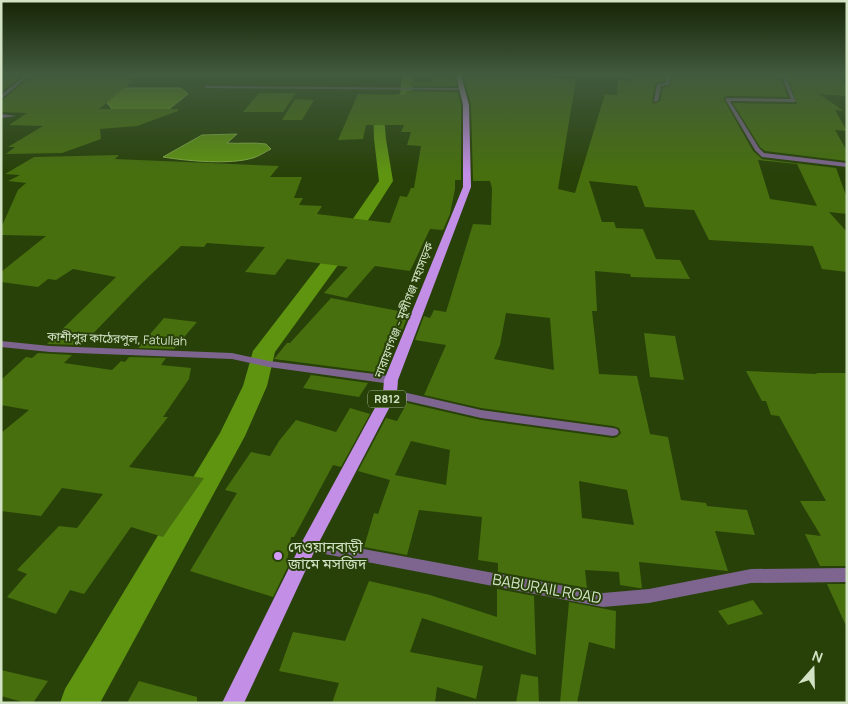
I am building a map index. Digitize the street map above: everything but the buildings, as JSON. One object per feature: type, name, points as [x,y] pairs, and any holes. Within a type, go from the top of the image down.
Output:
[{"type":"main road","name":"নারায়ণগঞ্জ - মুন্সীগঞ্জ মহাসড়ক","points":[[233,703],[309,545],[390,386],[468,187],[466,108]]},
{"type":"street","points":[[732,108],[757,150],[762,154],[847,164]]},
{"type":"street","points":[[1,116],[13,116]]},
{"type":"street","name":"কাশীপুর কাঠেরপুল, Fatullah","points":[[1,344],[50,349],[232,356],[390,386],[481,414],[613,432]]},
{"type":"street","name":"BABURAIL ROAD","points":[[309,545],[603,600],[649,596],[752,576],[847,575]]},
{"type":"shaded area","points":[[170,108],[160,116],[122,114],[112,109]]},
{"type":"shaded area","points":[[237,134],[227,143],[266,144],[271,149],[253,158],[221,162],[163,157],[202,135]]},
{"type":"waterway","points":[[79,703],[232,436],[255,386],[264,351],[343,246],[386,181],[380,139],[378,108]]},
{"type":"place","name":"দেওয়ানবাড়ী জামে মসজিদ","points":[[278,556]]}]
